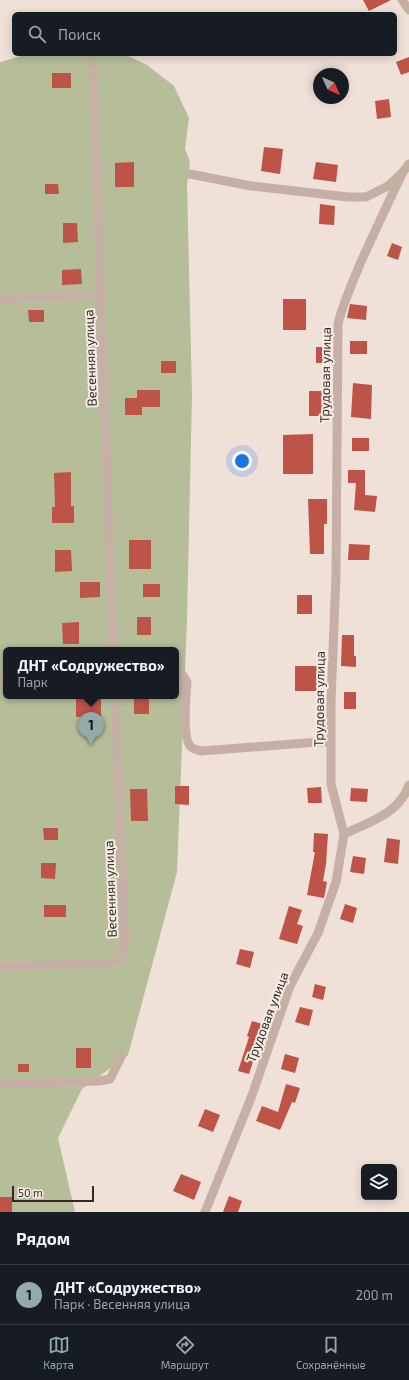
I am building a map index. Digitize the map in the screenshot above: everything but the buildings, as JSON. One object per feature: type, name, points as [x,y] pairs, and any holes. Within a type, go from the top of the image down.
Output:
[{"type":"street","points":[[402,0],[409,10]]},
{"type":"street","name":"Весенняя улица","points":[[93,65],[113,647]]},
{"type":"street","points":[[190,174],[251,186],[348,197],[366,197],[388,186],[409,164]]},
{"type":"street","name":"Трудовая улица","points":[[205,1212],[251,1098],[290,986],[318,933],[336,882],[344,834],[331,784],[331,701],[336,575],[338,324],[342,308],[352,283],[376,227],[403,172]]},
{"type":"street","points":[[0,299],[101,295]]},
{"type":"street","points":[[179,673],[182,674],[186,682],[185,734],[189,744],[194,749],[201,751],[331,741]]},
{"type":"street","name":"Весенняя улица","points":[[0,967],[107,963],[120,960],[125,944],[115,699]]},
{"type":"street","points":[[344,834],[386,815],[397,806],[406,795],[409,785]]},
{"type":"street","points":[[0,1084],[99,1081],[110,1079],[122,1055]]},
{"type":"green space","points":[[21,56],[128,56],[147,65],[174,86],[189,118],[185,149],[190,162],[187,184],[192,395],[187,619],[177,872],[128,1055],[82,1089],[58,1138],[75,1212],[0,1212],[0,62]]},
{"type":"place","name":"ДНТ «Содружество»","points":[[91,745]]}]
